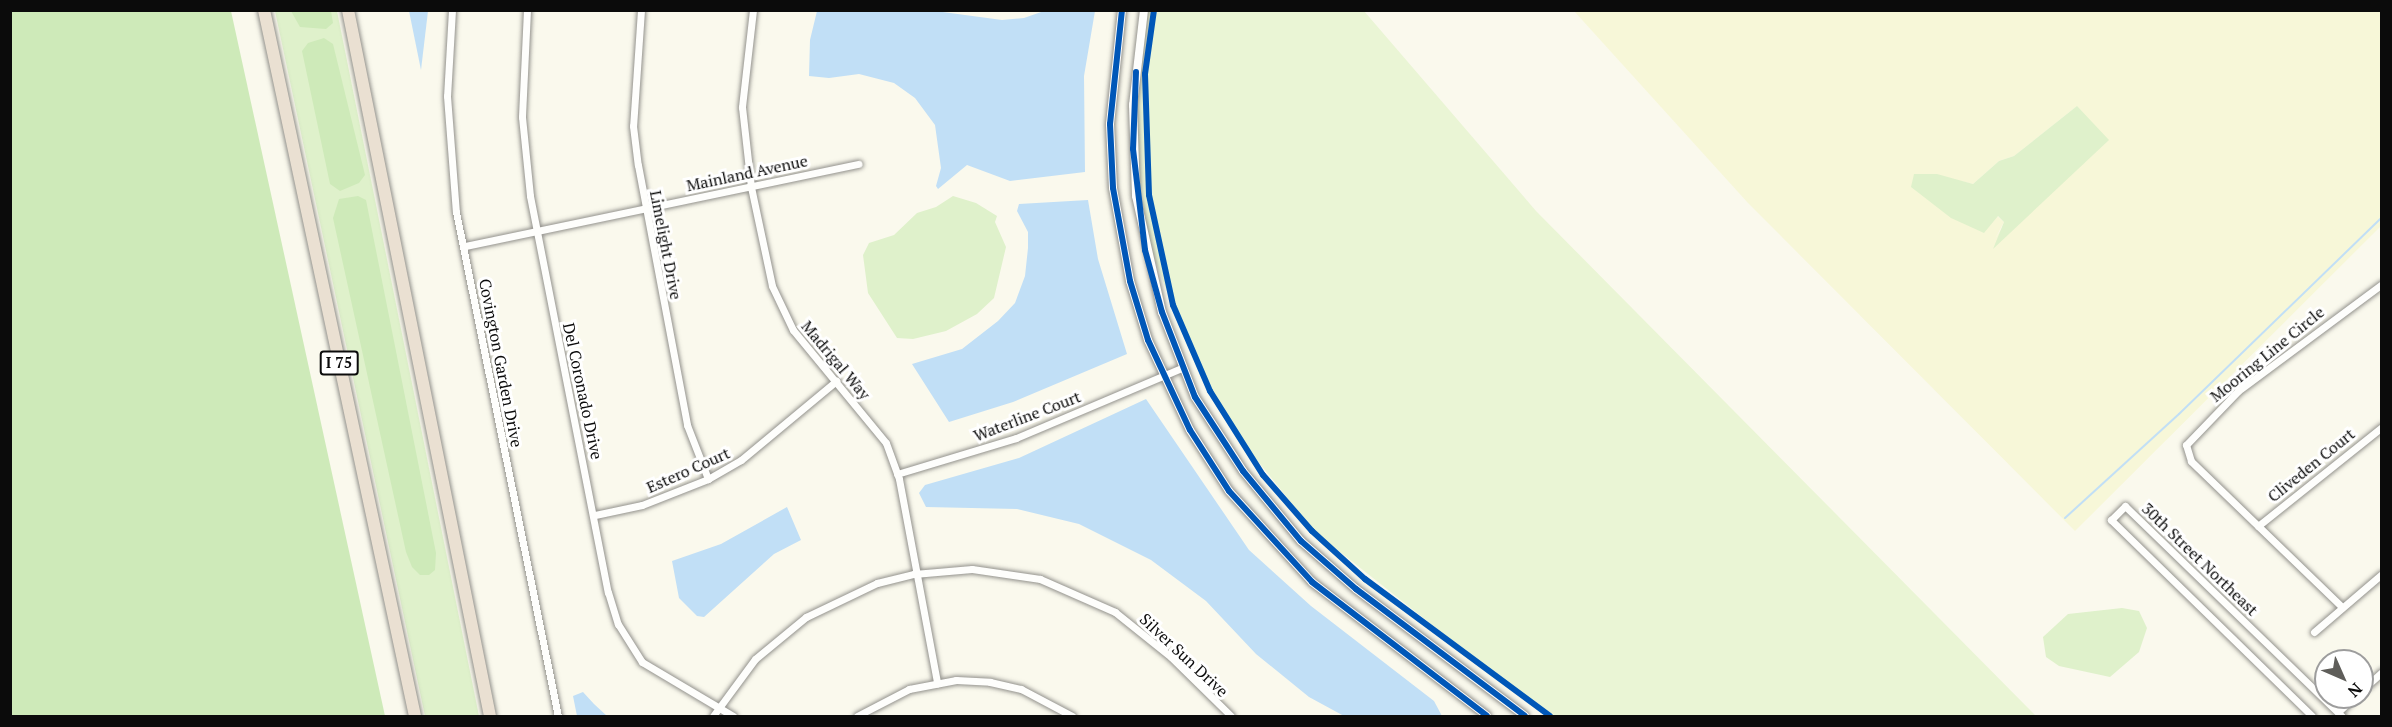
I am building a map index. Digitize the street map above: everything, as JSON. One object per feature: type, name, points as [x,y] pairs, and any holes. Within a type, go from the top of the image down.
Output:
[{"type":"highway","name":"I 75","points":[[264,10],[415,717]]},
{"type":"highway","points":[[348,10],[490,717]]},
{"type":"street","name":"Covington Garden Drive","points":[[452,10],[447,96],[450,160],[558,717]]},
{"type":"street","name":"Del Coronado Drive","points":[[527,10],[522,117],[536,229],[595,515],[608,592],[628,644],[657,674],[733,717]]},
{"type":"street","name":"Limelight Drive","points":[[641,10],[633,126],[644,208],[687,424],[708,479]]},
{"type":"street","name":"Madrigal Way","points":[[753,10],[742,107],[751,187],[772,286],[784,315],[886,443],[897,474],[914,574],[937,683]]},
{"type":"street","points":[[1122,10],[1111,114],[1113,188],[1130,281],[1164,376],[1190,430],[1229,491],[1282,553],[1332,600],[1487,717]]},
{"type":"street","points":[[1144,10],[1133,105],[1136,196],[1145,250],[1182,368],[1196,397],[1243,471],[1301,541],[1356,590],[1525,717]]},
{"type":"street","name":"Mainland Avenue","points":[[465,246],[536,229],[858,164]]},
{"type":"street","name":"Mooring Line Circle","points":[[2342,607],[2191,461],[2186,445],[2247,384],[2382,284]]},
{"type":"street","name":"Waterline Court","points":[[897,474],[1016,438],[1182,368]]},
{"type":"street","name":"Estero Court","points":[[595,515],[642,505],[708,479],[741,460],[836,381]]},
{"type":"street","name":"Cliveden Court","points":[[2258,526],[2382,427]]},
{"type":"street","name":"30th Street Northeast","points":[[2312,717],[2111,520],[2125,506],[2340,714]]},
{"type":"street","name":"Silver Sun Drive","points":[[713,717],[755,659],[806,617],[877,584],[914,574],[946,570],[1003,571],[1066,588],[1114,612],[1144,633],[1231,717]]},
{"type":"street","points":[[2314,632],[2382,574]]},
{"type":"street","points":[[857,717],[886,698],[937,683],[990,682],[1021,689],[1072,717]]},
{"type":"green space","points":[[10,11],[231,11],[385,716],[11,716]]},
{"type":"green space","points":[[275,11],[337,11],[479,716],[425,716]]},
{"type":"green space","points":[[291,11],[331,11],[333,23],[326,29],[300,27]]},
{"type":"green space","points":[[1147,11],[1364,11],[1536,211],[2036,716],[1553,716],[1431,624],[1315,532],[1231,428],[1191,354],[1141,224],[1134,93]]},
{"type":"green space","points":[[1574,11],[2381,11],[2381,226],[2075,531],[1748,203]],"holes":[[[2077,106],[1995,239],[2004,222],[1956,180],[1973,184],[1999,161],[2014,156]]]},
{"type":"green space","points":[[324,38],[333,44],[365,175],[359,183],[340,191],[330,184],[302,51],[308,43]]},
{"type":"green space","points":[[2077,106],[2109,140],[1993,249],[2004,222],[1998,216],[1984,233],[1951,218],[1911,187],[1914,174],[1937,174],[1973,184],[1999,161],[2014,156]]},
{"type":"green space","points":[[358,196],[366,200],[436,553],[435,570],[429,575],[420,575],[412,567],[406,552],[333,218],[339,199]]},
{"type":"green space","points":[[953,196],[976,203],[997,216],[995,222],[1006,247],[994,298],[977,314],[946,331],[913,339],[897,338],[868,293],[863,255],[869,243],[894,235],[917,213],[936,207]]},
{"type":"green space","points":[[2122,608],[2139,611],[2147,628],[2139,652],[2110,677],[2059,666],[2046,657],[2043,637],[2068,614]]},
{"type":"water","points":[[928,10],[1002,20],[1024,18],[1044,11],[1095,11],[1084,76],[1085,172],[1010,181],[967,165],[938,189],[936,186],[941,168],[935,125],[915,98],[894,83],[859,74],[829,78],[809,76],[810,40],[817,11]]},
{"type":"water","points":[[409,11],[428,11],[421,70]]},
{"type":"water","points":[[1088,200],[1098,259],[1127,354],[1013,402],[949,422],[912,364],[962,349],[998,321],[1015,303],[1025,276],[1028,248],[1028,232],[1017,211],[1019,204]]},
{"type":"water","points":[[1146,399],[1249,550],[1311,606],[1434,701],[1442,716],[1344,716],[1309,697],[1256,654],[1206,601],[1151,560],[1079,524],[1017,509],[926,507],[919,493],[925,485],[1019,458]]},
{"type":"water","points":[[787,507],[801,540],[774,554],[704,617],[697,616],[679,598],[672,561],[721,544]]},
{"type":"water","points":[[583,692],[607,716],[577,716],[573,696]]},
{"type":"waterway","points":[[2065,518],[2179,414],[2382,217]]},
{"type":"cycle path","points":[[1122,10],[1110,124],[1113,188],[1130,281],[1148,340],[1190,430],[1229,491],[1312,582],[1487,716]]},
{"type":"cycle path","points":[[1154,10],[1145,74],[1149,195],[1173,305],[1210,391],[1263,475],[1312,531],[1365,579],[1550,716]]},
{"type":"cycle path","points":[[1136,72],[1133,149],[1145,250],[1162,312],[1195,397],[1243,471],[1301,541],[1356,589],[1525,716]]}]
